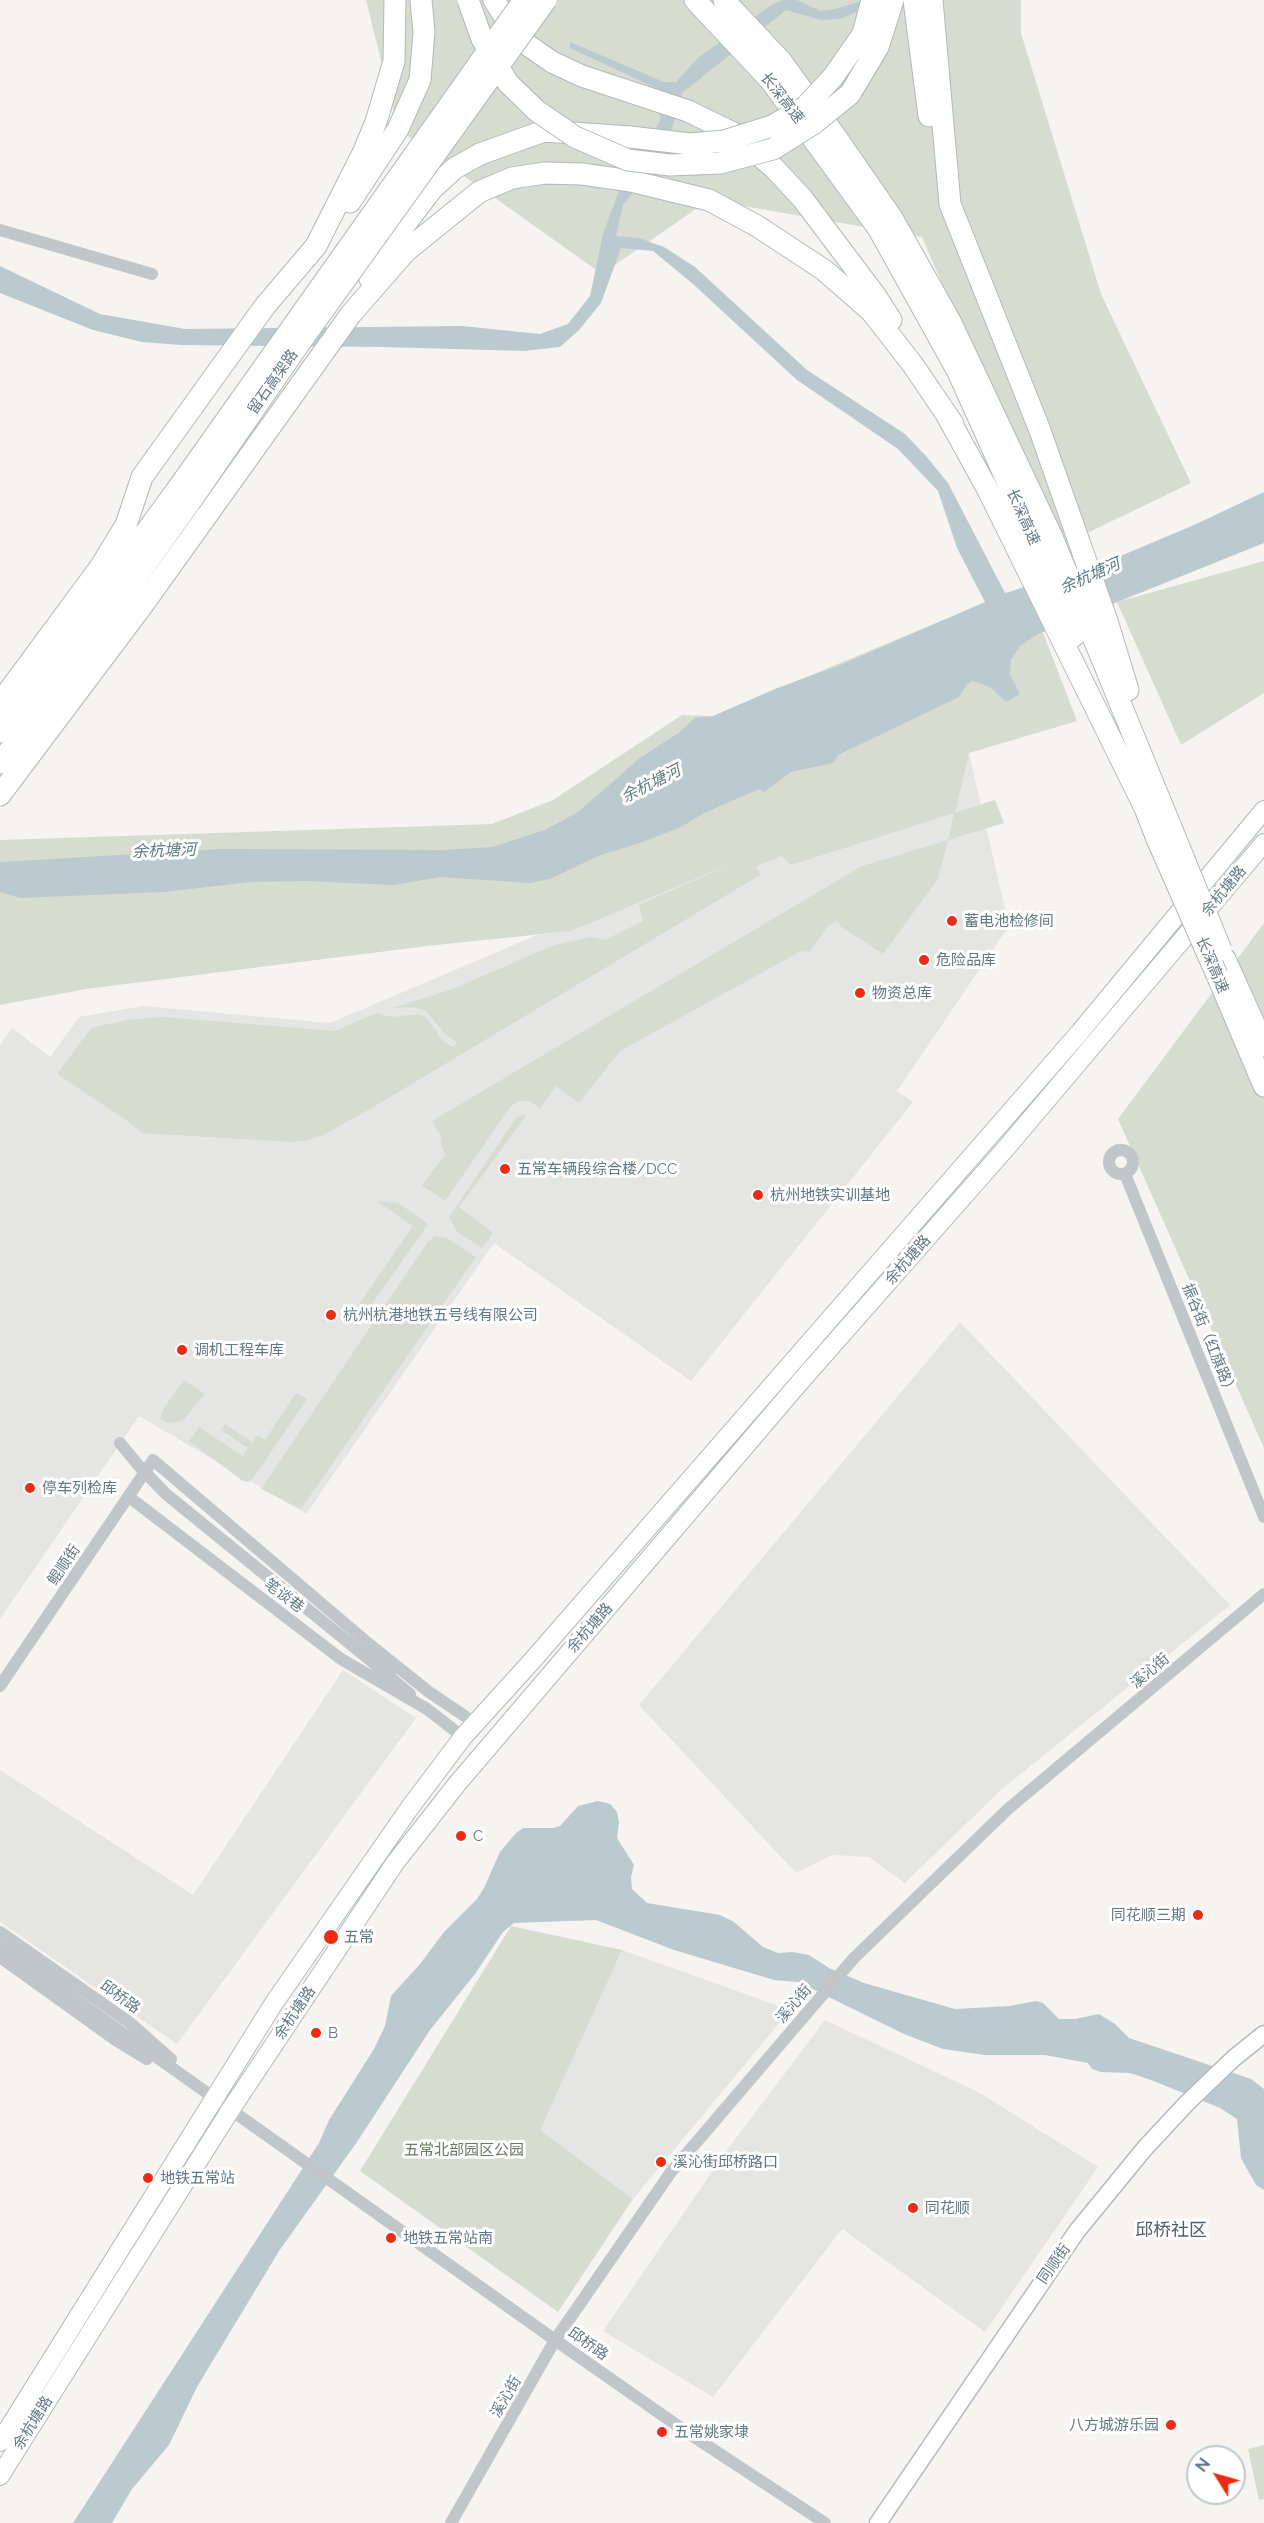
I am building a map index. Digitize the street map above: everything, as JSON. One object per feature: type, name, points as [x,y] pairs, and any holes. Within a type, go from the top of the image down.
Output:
[{"type":"highway","points":[[316,246],[363,153],[376,122],[394,62],[395,0]]},
{"type":"highway","points":[[0,704],[101,566],[126,525],[142,477],[265,306],[340,217],[398,129],[420,80],[424,32],[421,0]]},
{"type":"highway","points":[[468,0],[482,39],[508,83],[537,111],[576,137],[628,160],[670,165],[720,163],[774,149],[813,124],[850,94],[878,47],[893,0]]},
{"type":"highway","points":[[494,0],[519,39],[552,62],[582,76],[688,111],[733,133],[774,168],[802,198],[875,295],[953,424],[1056,628],[1154,807]]},
{"type":"highway","name":"留石高架路","points":[[0,732],[176,491],[524,0]]},
{"type":"highway","name":"留石高架路","points":[[0,764],[69,673],[299,344],[546,0]]},
{"type":"highway","name":"长深高速","points":[[694,0],[771,81],[878,228],[958,372],[1048,551]]},
{"type":"highway","name":"长深高速","points":[[724,0],[781,61],[892,218],[951,323],[1221,967],[1264,1086]]},
{"type":"highway","points":[[351,314],[385,251],[432,189],[455,168],[500,145],[544,131],[690,144],[724,141],[772,126],[805,106],[833,77],[863,34],[872,0]]},
{"type":"highway","points":[[914,0],[935,151],[950,204],[1039,428],[1081,546],[1103,612],[1154,807]]},
{"type":"highway","points":[[932,0],[950,204]]},
{"type":"highway","points":[[0,795],[142,606],[351,314],[406,251],[479,192],[512,178],[545,173],[582,174],[631,181],[709,200],[793,247],[863,304],[913,364],[953,424]]},
{"type":"highway","name":"长深高速","points":[[1221,967],[1264,1046]]},
{"type":"main road","name":"余杭塘路","points":[[0,2442],[213,2098],[281,1993],[411,1806],[463,1737],[1080,1032],[1264,810]]},
{"type":"main road","name":"余杭塘路","points":[[0,2476],[231,2109],[395,1863],[457,1784],[800,1382],[1007,1147],[1264,843]]},
{"type":"street","points":[[0,230],[152,274]]},
{"type":"street","name":"振谷街（红旗路）","points":[[1125,1174],[1264,1517]]},
{"type":"street","name":"笔谈巷","points":[[120,1443],[166,1494],[463,1737]]},
{"type":"street","name":"笔谈巷","points":[[153,1460],[429,1692]]},
{"type":"street","name":"鲲顺街","points":[[0,1686],[153,1460]]},
{"type":"street","name":"笔谈巷","points":[[129,1497],[341,1659],[427,1709]]},
{"type":"street","name":"溪沁街","points":[[451,2523],[555,2340],[671,2172],[813,2004],[843,1970],[1008,1809],[1264,1594]]},
{"type":"street","name":"笔谈巷","points":[[358,1651],[429,1692],[475,1723]]},
{"type":"street","name":"邱桥路","points":[[0,1932],[129,2022],[213,2098]]},
{"type":"street","name":"邱桥路","points":[[0,1946],[213,2098]]},
{"type":"street","name":"邱桥路","points":[[0,1957],[114,2039],[231,2109],[688,2433],[825,2523]]},
{"type":"street","name":"同顺街","points":[[878,2523],[1077,2231],[1145,2148],[1187,2103],[1234,2058],[1264,2034]]},
{"type":"shaded area","points":[[969,753],[1009,926],[897,1091],[913,1102],[691,1381],[494,1243],[306,1514],[139,1416],[0,1619],[0,1045],[12,1028],[50,1057],[79,1017],[143,1006],[330,1023],[537,935],[571,931]]},
{"type":"shaded area","points":[[960,1322],[1230,1605],[1002,1789],[905,1883],[869,1857],[832,1855],[796,1873],[639,1705]]},
{"type":"shaded area","points":[[343,1670],[416,1718],[177,2044],[0,1922],[0,1770],[193,1895]]},
{"type":"shaded area","points":[[622,1950],[790,2010],[633,2199],[539,2130]]},
{"type":"shaded area","name":"同花顺","points":[[825,2020],[978,2092],[1098,2167],[985,2332],[842,2229],[713,2397],[603,2331],[727,2150]]},
{"type":"green space","points":[[366,0],[1021,0],[1021,33],[1101,294],[1191,483],[1056,548],[922,237],[709,200],[602,274],[398,129]]},
{"type":"green space","points":[[1264,561],[1264,693],[1181,745],[1117,602]]},
{"type":"green space","points":[[1025,586],[1077,721],[969,753],[955,813],[995,800],[1004,823],[948,840],[954,813],[791,865],[782,856],[756,866],[760,875],[370,1109],[323,1135],[309,1140],[292,1142],[142,1133],[57,1074],[91,1028],[127,1020],[163,1017],[335,1031],[377,1013],[392,1017],[418,1014],[426,1017],[442,1040],[452,1047],[458,1043],[446,1035],[426,1011],[413,1007],[392,1008],[453,989],[554,945],[591,937],[605,940],[643,921],[639,905],[752,855],[571,931],[427,946],[86,989],[0,1005],[0,840],[492,824],[553,800],[682,715],[713,716]]},
{"type":"green space","points":[[948,840],[938,879],[883,954],[840,926],[838,920],[828,926],[809,952],[801,951],[620,1051],[579,1103],[556,1086],[540,1109],[530,1101],[518,1101],[510,1107],[445,1201],[422,1185],[445,1155],[440,1140],[442,1138],[432,1121],[862,866]]},
{"type":"green space","points":[[1264,923],[1264,1448],[1118,1119]]},
{"type":"green space","points":[[523,1114],[526,1116],[459,1207],[493,1233],[482,1248],[457,1232],[449,1217],[516,1118]]},
{"type":"green space","points":[[377,1201],[398,1203],[427,1223],[427,1226],[366,1312],[357,1307],[413,1226]]},
{"type":"green space","points":[[435,1236],[447,1238],[476,1257],[301,1509],[261,1489],[427,1243]]},
{"type":"green space","points":[[184,1380],[205,1394],[182,1421],[167,1423],[160,1418],[165,1406]]},
{"type":"green space","points":[[296,1393],[307,1399],[254,1477],[248,1482],[243,1481],[189,1441],[199,1427],[243,1456],[248,1448],[221,1430],[225,1424],[252,1442],[258,1435],[265,1440]]},
{"type":"green space","name":"五常北部园区公园","points":[[511,1926],[622,1950],[540,2130],[633,2199],[558,2312],[360,2171]]},
{"type":"green space","points":[[1264,2445],[1264,2499],[1259,2500],[1248,2449]]},
{"type":"water","name":"余杭塘河","points":[[783,0],[797,0],[820,11],[865,0],[902,0],[858,11],[841,19],[821,20],[786,10],[682,93],[665,152],[623,205],[616,236],[639,238],[664,247],[695,267],[807,370],[905,434],[948,483],[1005,593],[1092,568],[1194,525],[1264,492],[1264,543],[1038,634],[1020,646],[1011,660],[1010,675],[1020,694],[1006,702],[990,687],[973,681],[967,684],[959,697],[838,755],[833,763],[791,772],[764,792],[759,789],[702,814],[681,827],[598,856],[550,879],[530,883],[440,877],[394,885],[306,881],[251,882],[164,892],[20,898],[0,892],[0,862],[221,849],[443,850],[492,847],[545,830],[578,812],[640,758],[680,732],[695,718],[713,716],[775,689],[843,664],[985,602],[957,548],[938,491],[898,449],[797,380],[693,284],[653,251],[621,248],[601,303],[579,330],[560,347],[524,351],[181,345],[142,342],[93,330],[0,293],[0,266],[100,314],[185,329],[462,326],[540,334],[568,324],[590,296],[603,234],[618,194],[660,121],[660,90],[570,48],[570,42],[664,82],[676,82],[698,58],[773,4]]},
{"type":"water","points":[[598,1801],[610,1804],[617,1812],[619,1822],[617,1838],[634,1865],[631,1877],[632,1889],[647,1903],[720,1915],[734,1922],[763,1947],[778,1953],[793,1952],[809,1955],[829,1968],[864,1983],[955,2009],[1010,2006],[1036,2001],[1043,2003],[1059,2019],[1075,2019],[1099,2014],[1115,2024],[1129,2038],[1251,2079],[1264,2089],[1264,2190],[1256,2185],[1241,2158],[1237,2119],[1220,2108],[1151,2080],[1130,2073],[1101,2072],[1092,2069],[1088,2063],[1045,2055],[985,2055],[943,2049],[904,2034],[798,1982],[774,1980],[674,1950],[596,1920],[514,1923],[503,1932],[475,1974],[430,2030],[357,2142],[279,2251],[197,2387],[169,2445],[132,2489],[112,2523],[73,2523],[319,2143],[329,2120],[374,2049],[385,2026],[391,1996],[420,1964],[444,1932],[477,1899],[500,1852],[516,1833],[523,1828],[560,1826],[578,1806]]},
{"type":"place","name":"蓄电池检修间","points":[[952,921]]},
{"type":"place","name":"危险品库","points":[[924,960]]},
{"type":"place","name":"物资总库","points":[[860,993]]},
{"type":"place","name":"五常车辆段综合楼/DCC","points":[[505,1169]]},
{"type":"place","name":"杭州地铁实训基地","points":[[758,1195]]},
{"type":"place","name":"杭州杭港地铁五号线有限公司","points":[[331,1315]]},
{"type":"place","name":"调机工程车库","points":[[182,1350]]},
{"type":"place","name":"停车列检库","points":[[30,1488]]},
{"type":"place","name":"C","points":[[461,1836]]},
{"type":"place","name":"同花顺三期","points":[[1198,1915]]},
{"type":"place","name":"五常","points":[[331,1937]]},
{"type":"place","name":"B","points":[[316,2033]]},
{"type":"place","name":"溪沁街邱桥路口","points":[[661,2162]]},
{"type":"place","name":"地铁五常站","points":[[148,2178]]},
{"type":"place","name":"同花顺","points":[[913,2208]]},
{"type":"place","name":"地铁五常站南","points":[[391,2238]]},
{"type":"place","name":"八方城游乐园","points":[[1171,2425]]},
{"type":"place","name":"五常姚家埭","points":[[662,2432]]},
{"type":"district","name":"邱桥社区","points":[[1171,2231]]}]
